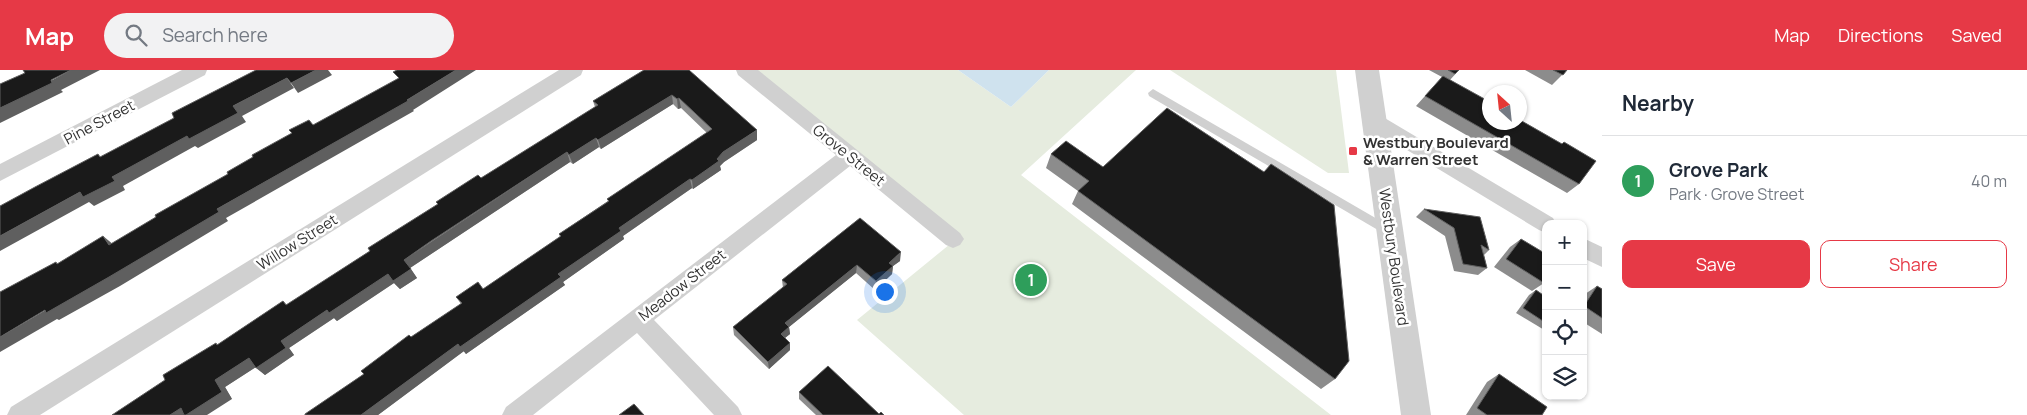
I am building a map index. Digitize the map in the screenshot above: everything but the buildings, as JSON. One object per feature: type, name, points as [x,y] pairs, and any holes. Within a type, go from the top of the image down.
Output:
[{"type":"street","name":"Pine Street","points":[[0,173],[198,70]]},
{"type":"street","name":"Willow Street","points":[[20,415],[574,70]]},
{"type":"street","name":"Grove Street","points":[[745,70],[953,239]]},
{"type":"street","name":"Westbury Boulevard","points":[[1368,70],[1416,415]]},
{"type":"street","points":[[1376,122],[1542,222]]},
{"type":"street","name":"Meadow Street","points":[[514,415],[850,155]]},
{"type":"street","points":[[1587,249],[1602,258]]},
{"type":"street","points":[[639,318],[730,415]]},
{"type":"lane","points":[[1154,93],[1391,232]]},
{"type":"shaded area","points":[[745,70],[958,70],[1011,107],[1049,70],[1136,70],[1021,175],[1331,415],[964,415],[857,320],[955,240]]},
{"type":"shaded area","points":[[1170,70],[1336,70],[1349,173],[1328,173]]},
{"type":"water","points":[[958,70],[1049,70],[1011,107]]},
{"type":"place","name":"Westbury Boulevard & Warren Street","points":[[1353,151]]},
{"type":"place","name":"Grove Park","points":[[1031,280]]}]
